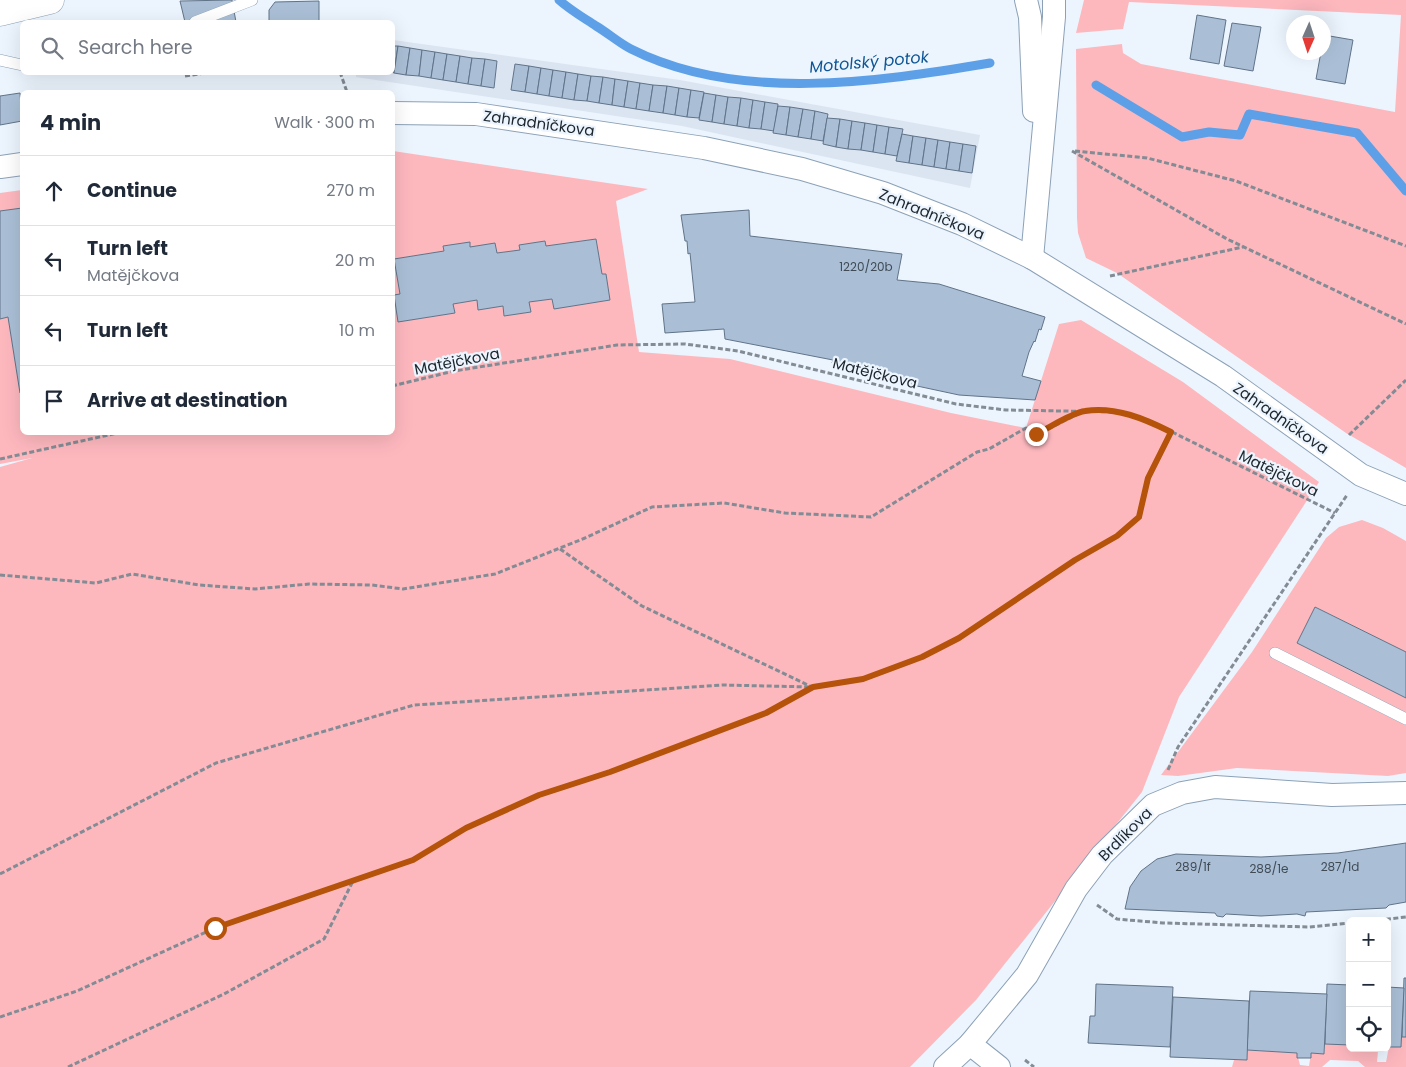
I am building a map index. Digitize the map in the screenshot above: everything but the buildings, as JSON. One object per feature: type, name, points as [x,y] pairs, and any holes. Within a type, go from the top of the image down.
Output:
[{"type":"main road","points":[[0,12],[50,0]]},
{"type":"street","points":[[1025,6],[1038,195]]},
{"type":"street","points":[[1032,258],[1057,6]]},
{"type":"street","name":"Zahradníčkova","points":[[395,113],[476,114],[704,148],[802,169],[883,193],[962,224],[1032,258],[1223,376],[1361,475],[1406,494]]},
{"type":"street","points":[[0,168],[20,164]]},
{"type":"street","name":"Brdlíkova","points":[[945,1067],[970,1044],[1027,975],[1076,889],[1102,855],[1153,805],[1182,793],[1215,787],[1332,795],[1406,793]]},
{"type":"street","points":[[970,1044],[999,1067]]},
{"type":"lane","points":[[200,20],[252,0]]},
{"type":"lane","points":[[0,60],[20,65]]},
{"type":"lane","points":[[1276,654],[1406,719]]},
{"type":"path","points":[[185,76],[192,75]]},
{"type":"path","points":[[341,75],[346,90]]},
{"type":"path","points":[[1406,246],[1236,182],[1147,158],[1072,151],[1243,246],[1406,324]]},
{"type":"path","points":[[1104,277],[1243,246]]},
{"type":"path","name":"Matějčkova","points":[[395,385],[454,371],[617,345],[686,344],[738,351],[956,404],[1006,410],[1120,412],[1150,421],[1335,513],[1178,747]]},
{"type":"path","points":[[1330,453],[1406,380]]},
{"type":"path","points":[[0,575],[96,583],[132,574],[199,585],[255,589],[308,584],[372,585],[403,589],[495,574],[560,549],[652,507],[724,503],[785,513],[871,517],[977,452],[989,449],[1026,428],[1036,434],[1084,411]]},
{"type":"path","points":[[0,874],[216,762],[414,704],[723,685],[813,687],[863,679],[922,657],[959,638],[1075,560],[1117,536],[1139,517],[1148,478],[1171,432]]},
{"type":"path","points":[[0,459],[108,435]]},
{"type":"path","points":[[560,549],[642,606],[813,687]]},
{"type":"path","points":[[0,1017],[76,991],[215,928],[413,860],[466,828],[539,795],[610,772],[766,713],[813,687]]},
{"type":"path","points":[[68,1067],[224,994],[324,939],[354,879]]},
{"type":"path","points":[[1096,904],[1117,919],[1163,923],[1309,927],[1346,923]]},
{"type":"path","points":[[1391,919],[1406,917]]},
{"type":"shaded area","points":[[1084,0],[1406,0],[1406,468],[1346,433],[1117,273],[1086,258],[1078,233],[1077,218],[1076,49],[1122,44],[1123,53],[1141,64],[1395,112],[1401,15],[1129,2],[1123,29],[1076,33]]},
{"type":"shaded area","points":[[395,40],[680,80],[980,135],[970,188],[682,126],[356,77],[356,75],[395,75]]},
{"type":"shaded area","points":[[395,151],[648,189],[616,201],[639,352],[730,359],[951,413],[1026,428],[1059,324],[1081,320],[1183,382],[1319,482],[1179,697],[1142,792],[976,1000],[910,1067],[0,1067],[0,467],[32,458],[0,464],[0,319],[8,317],[20,393],[20,435],[395,435],[395,265],[400,294],[398,322],[455,313],[453,304],[477,300],[478,310],[503,306],[504,316],[530,312],[529,302],[552,299],[554,309],[610,300],[606,274],[602,274],[596,239],[546,246],[544,241],[519,245],[520,250],[497,253],[470,247],[470,243],[443,246],[444,251],[395,259]]},
{"type":"shaded area","points":[[20,190],[20,208],[0,211],[0,193]]},
{"type":"shaded area","points":[[1362,520],[1383,528],[1406,541],[1406,652],[1315,607],[1297,643],[1406,698],[1406,773],[1388,776],[1237,768],[1178,776],[1161,775],[1252,652],[1326,538],[1339,527]]},
{"type":"shaded area","points":[[1402,1037],[1406,1037],[1406,1067],[1365,1067],[1358,1061],[1330,1060],[1322,1067],[1232,1067],[1234,1060],[1247,1060],[1247,1050],[1297,1053],[1300,1065],[1309,1066],[1311,1053],[1324,1054],[1325,1044],[1346,1045],[1346,1052],[1378,1052],[1377,1062],[1386,1062],[1388,1052],[1391,1052],[1391,1047],[1401,1047]]},
{"type":"waterway","name":"Motolský potok","points":[[559,0],[631,49],[673,66],[716,77],[762,82],[809,83],[855,81],[990,63]]},
{"type":"waterway","name":"Motolský potok","points":[[1096,85],[1182,137],[1209,132],[1240,135],[1249,114],[1357,133],[1406,191]]},
{"type":"route","points":[[215,928],[413,860],[466,828],[539,795],[610,772],[727,726],[766,713],[813,687],[863,679],[922,657],[959,638],[1075,560],[1117,536],[1139,517],[1148,478],[1171,432],[1150,421],[1120,412],[1084,411],[1036,434]]}]
